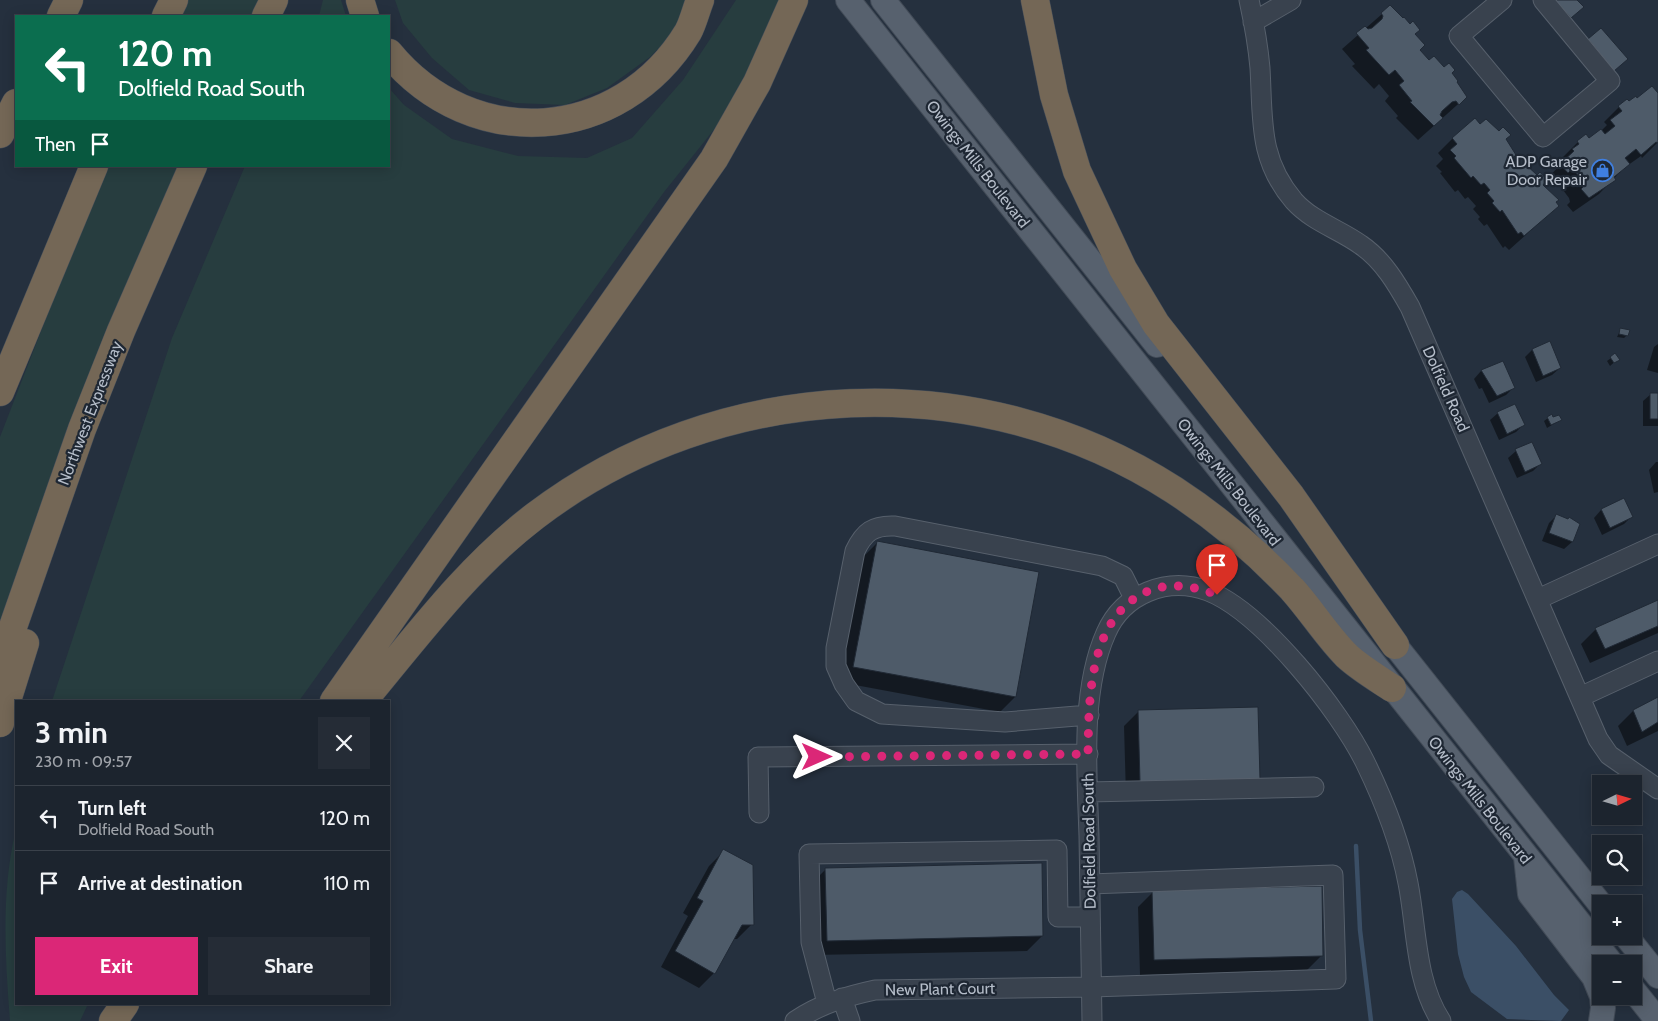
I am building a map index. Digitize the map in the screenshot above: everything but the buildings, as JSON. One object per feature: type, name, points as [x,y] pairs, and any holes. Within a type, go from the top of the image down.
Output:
[{"type":"highway","points":[[61,15],[69,0]]},
{"type":"highway","points":[[166,15],[174,0]]},
{"type":"highway","points":[[266,15],[274,0]]},
{"type":"highway","points":[[360,0],[365,15]]},
{"type":"highway","points":[[390,54],[403,70],[434,94],[472,115],[510,123],[547,123],[577,117],[608,105],[640,86],[664,63],[688,31],[700,0]]},
{"type":"highway","points":[[1036,0],[1054,95],[1077,171],[1123,269],[1156,324],[1291,496],[1395,645]]},
{"type":"highway","points":[[335,700],[714,159],[752,91],[789,12]]},
{"type":"highway","points":[[0,134],[15,104]]},
{"type":"highway","points":[[0,392],[94,167]]},
{"type":"highway","name":"Northwest Expressway","points":[[0,664],[82,429],[121,331],[193,167]]},
{"type":"highway","points":[[364,700],[434,615],[487,557],[534,517],[586,481],[642,452],[701,429],[736,419],[799,407],[865,402],[893,402],[955,408],[1018,421],[1077,441],[1142,471],[1207,513],[1256,554],[1295,592],[1348,657],[1392,688]]},
{"type":"highway","points":[[0,723],[81,464],[82,429]]},
{"type":"highway","points":[[114,1021],[125,1005]]},
{"type":"main road","name":"Owings Mills Boulevard","points":[[848,0],[1605,955]]},
{"type":"main road","name":"Owings Mills Boulevard","points":[[883,0],[1593,895]]},
{"type":"main road","points":[[1111,333],[1204,427],[1592,914]]},
{"type":"main road","points":[[1526,857],[1530,894],[1592,974]]},
{"type":"main road","points":[[1617,945],[1625,955]]},
{"type":"main road","points":[[1633,945],[1658,976]]},
{"type":"main road","points":[[1642,976],[1647,982],[1658,989]]},
{"type":"main road","points":[[1642,1001],[1655,1018]]},
{"type":"main road","points":[[1601,1021],[1603,1005]]},
{"type":"street","name":"Dolfield Road","points":[[1249,0],[1259,66],[1262,133],[1273,169],[1295,202],[1310,216],[1360,244],[1376,257],[1400,288],[1410,307],[1598,739],[1609,755],[1658,789]]},
{"type":"street","points":[[1253,22],[1291,0]]},
{"type":"street","points":[[1502,0],[1459,36],[1544,137],[1610,81],[1543,0]]},
{"type":"street","points":[[1089,715],[1005,722],[882,714],[856,701],[844,684],[836,666],[836,648],[855,551],[861,537],[872,528],[895,526],[1102,566],[1123,576],[1134,598]]},
{"type":"street","points":[[1538,599],[1658,544]]},
{"type":"street","name":"Dolfield Road South","points":[[1092,1021],[1088,754],[1089,715],[1094,677],[1104,636],[1122,608],[1134,598],[1156,588],[1188,586],[1217,595],[1232,604],[1297,665],[1332,708],[1364,760],[1392,823],[1408,884],[1424,982],[1429,999],[1441,1021]]},
{"type":"street","points":[[1580,697],[1658,661]]},
{"type":"street","points":[[759,813],[758,757],[1088,754]]},
{"type":"street","points":[[1088,792],[1314,787]]},
{"type":"street","points":[[850,1021],[835,1001],[811,942],[809,854],[1057,850],[1058,917],[1090,917]]},
{"type":"street","points":[[1057,859],[1089,858]]},
{"type":"street","name":"New Plant Court","points":[[795,1021],[835,1001],[876,990],[1092,987],[1336,979],[1333,875],[1090,884]]},
{"type":"green space","points":[[187,0],[262,0],[254,15],[180,15]]},
{"type":"green space","points":[[323,0],[341,0],[346,15],[319,15]]},
{"type":"green space","points":[[395,0],[686,0],[681,25],[650,57],[607,88],[565,105],[515,103],[469,90],[432,58],[403,23]]},
{"type":"green space","points":[[736,0],[782,0],[732,107],[664,192],[300,700],[52,700],[172,338],[245,167],[390,167],[390,89],[404,105],[452,139],[518,156],[587,158],[632,138],[683,80]]},
{"type":"green space","points":[[105,167],[181,167],[0,635],[0,437]]},
{"type":"green space","points":[[15,834],[15,1005],[88,1005],[80,1021],[10,1021],[6,948],[6,900]]},
{"type":"water","points":[[1462,890],[1468,894],[1516,946],[1554,995],[1569,1010],[1561,1021],[1507,1019],[1471,992],[1464,977],[1458,954],[1452,899],[1457,892]]},
{"type":"waterway","points":[[1356,846],[1360,930],[1371,1021]]},
{"type":"place","name":"ADP Garage Door Repair","points":[[1603,170]]},
{"type":"route","points":[[817,757],[1088,754],[1089,715],[1098,656],[1104,636],[1122,608],[1134,598],[1156,588],[1188,586],[1217,595]]}]
